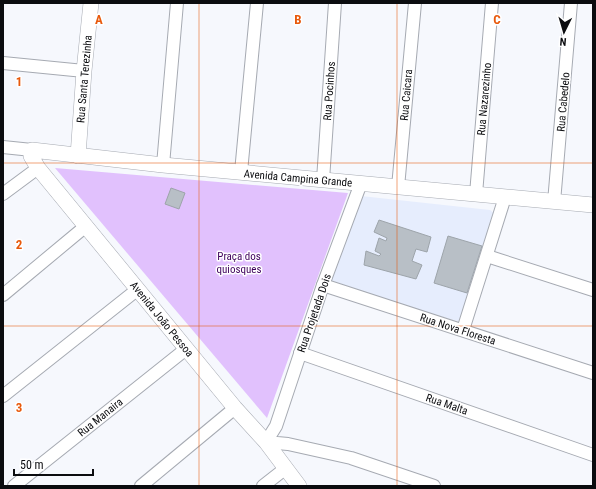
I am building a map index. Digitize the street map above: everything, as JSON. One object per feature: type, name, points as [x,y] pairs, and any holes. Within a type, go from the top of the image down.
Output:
[{"type":"street","name":"Rua Santa Terezinha","points":[[78,156],[84,71],[91,3]]},
{"type":"street","points":[[163,165],[177,3]]},
{"type":"street","points":[[241,172],[257,3]]},
{"type":"street","name":"Rua Pocinhos","points":[[323,180],[335,3]]},
{"type":"street","name":"Rua Caicara","points":[[398,187],[415,3]]},
{"type":"street","name":"Rua Nazarezinho","points":[[476,194],[492,3]]},
{"type":"street","name":"Rua Cabedelo","points":[[554,202],[571,3]]},
{"type":"street","points":[[3,64],[84,71]]},
{"type":"street","name":"Avenida Campina Grande","points":[[3,147],[163,165],[593,205]]},
{"type":"street","name":"Avenida João Pessoa","points":[[32,150],[31,156],[38,168],[235,408],[266,442],[299,486]]},
{"type":"street","points":[[3,194],[38,168]]},
{"type":"street","name":"Rua Projetada Dois","points":[[266,442],[276,426],[323,285],[361,183]]},
{"type":"street","points":[[463,330],[505,197]]},
{"type":"street","points":[[3,295],[86,226]]},
{"type":"street","points":[[487,256],[593,290]]},
{"type":"street","name":"Rua Nova Floresta","points":[[323,285],[593,373]]},
{"type":"street","points":[[3,396],[138,289]]},
{"type":"street","name":"Rua Manaira","points":[[14,486],[186,349]]},
{"type":"street","name":"Rua Malta","points":[[300,353],[593,455]]},
{"type":"street","points":[[141,486],[235,408]]},
{"type":"street","points":[[266,442],[288,444],[351,458],[434,486]]},
{"type":"street","points":[[263,486],[286,468]]},
{"type":"shaded area","points":[[361,196],[490,210],[496,215],[460,322],[328,282]]},
{"type":"green space","name":"Praça dos quiosques","points":[[55,168],[348,193],[267,418]]},
{"type":"building","points":[[171,188],[185,193],[179,209],[165,204]]},
{"type":"building","points":[[379,220],[431,237],[427,252],[416,249],[412,261],[422,265],[416,279],[364,265],[366,251],[379,256],[381,254],[375,251],[379,238],[386,241],[387,238],[374,232]]},
{"type":"building","points":[[448,236],[482,246],[467,293],[434,283]]}]
